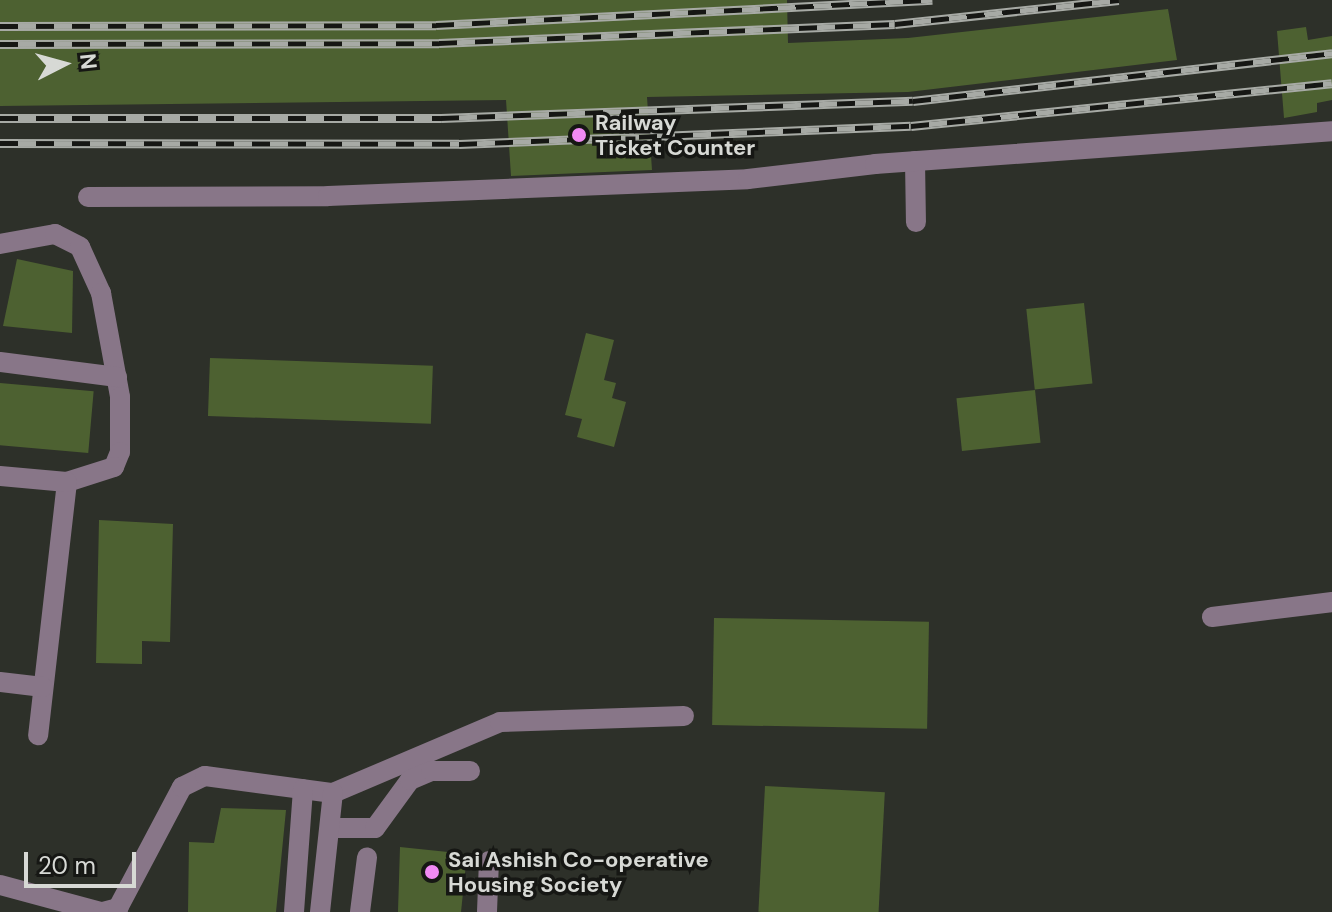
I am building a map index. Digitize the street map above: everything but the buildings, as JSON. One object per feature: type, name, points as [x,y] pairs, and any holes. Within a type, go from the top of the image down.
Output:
[{"type":"street","points":[[88,197],[328,196],[748,179],[915,161],[1332,131]]},
{"type":"street","points":[[915,161],[916,222]]},
{"type":"street","points":[[0,244],[55,234],[80,247],[101,293],[117,377],[120,452],[114,467],[67,482],[0,476]]},
{"type":"street","points":[[0,362],[117,377]]},
{"type":"street","points":[[38,735],[67,482]]},
{"type":"street","points":[[1212,617],[1332,602]]},
{"type":"street","points":[[0,682],[43,687]]},
{"type":"street","points":[[0,885],[110,911],[182,787],[205,776],[333,793],[500,722],[684,716]]},
{"type":"street","points":[[330,828],[375,828],[410,780],[431,771],[470,771]]},
{"type":"street","points":[[294,912],[303,789]]},
{"type":"street","points":[[320,912],[333,793]]},
{"type":"street","points":[[360,912],[367,857]]},
{"type":"street","points":[[487,912],[489,861]]},
{"type":"railway","points":[[0,26],[436,25],[932,0]]},
{"type":"railway","points":[[0,44],[439,43],[895,24],[1119,0]]},
{"type":"railway","points":[[0,118],[441,118],[913,101],[1332,53]]},
{"type":"railway","points":[[0,143],[459,144],[911,126],[1332,83]]},
{"type":"place","name":"Railway Ticket Counter","points":[[579,135]]},
{"type":"place","name":"Sai Ashish Co-operative Housing Society","points":[[432,872]]}]
